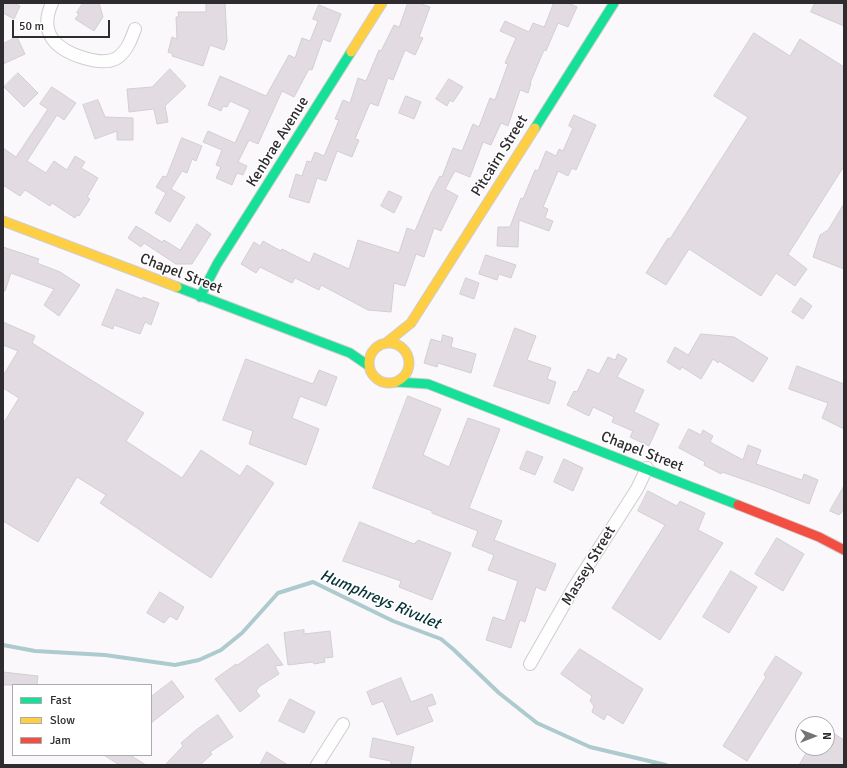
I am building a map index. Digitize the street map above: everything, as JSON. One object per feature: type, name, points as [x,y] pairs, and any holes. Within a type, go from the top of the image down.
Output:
[{"type":"street","points":[[52,3],[48,19],[50,35],[61,49],[70,54],[100,62],[116,59],[125,50],[135,29]]},
{"type":"street","name":"Kenbrae Avenue","points":[[200,297],[217,264],[382,3]]},
{"type":"street","name":"Pitcairn Street","points":[[386,343],[411,323],[614,3]]},
{"type":"street","name":"Chapel Street","points":[[3,221],[350,353],[369,366]]},
{"type":"street","name":"Pitcairn Street","points":[[408,358],[411,323]]},
{"type":"street","points":[[350,353],[375,348],[386,343],[399,345],[408,358],[407,373],[398,382],[391,384],[379,381],[374,377],[369,366],[371,353],[375,348]]},
{"type":"street","name":"Chapel Street","points":[[408,358],[428,384]]},
{"type":"street","name":"Chapel Street","points":[[398,382],[428,384],[797,527],[844,550]]},
{"type":"street","name":"Massey Street","points":[[530,664],[573,589],[637,489],[646,468]]},
{"type":"street","points":[[318,765],[343,724]]},
{"type":"building","points":[[3,3],[14,3],[20,6],[14,19],[3,13]]},
{"type":"building","points":[[83,3],[99,3],[103,17],[94,31],[75,19],[79,14],[77,13]]},
{"type":"building","points":[[225,3],[227,41],[224,50],[210,45],[203,66],[172,56],[173,54],[168,52],[172,37],[177,39],[176,17],[179,17],[178,12],[206,12],[206,4]]},
{"type":"building","points":[[408,3],[419,3],[430,7],[419,37],[423,38],[415,55],[405,50],[393,80],[388,78],[378,106],[370,103],[355,139],[359,140],[352,157],[337,151],[326,181],[317,178],[309,203],[289,197],[296,174],[302,176],[307,161],[311,162],[315,152],[324,156],[339,120],[335,119],[343,100],[350,103],[358,78],[366,81],[379,50],[381,51],[394,25],[399,27]]},
{"type":"building","points":[[554,3],[568,3],[577,7],[568,27],[558,23],[546,51],[544,50],[530,83],[528,93],[520,90],[508,126],[501,123],[491,145],[483,142],[470,177],[455,171],[445,189],[458,196],[441,231],[434,228],[424,257],[416,254],[405,286],[394,283],[391,312],[368,310],[321,285],[319,290],[295,278],[292,283],[260,267],[256,273],[241,264],[254,242],[260,246],[263,241],[281,251],[282,249],[310,263],[314,253],[349,269],[358,240],[399,253],[407,228],[415,231],[431,193],[440,176],[442,177],[453,148],[462,151],[473,124],[479,127],[490,98],[495,100],[508,64],[505,63],[516,38],[500,31],[505,21],[529,32],[533,23],[544,27]]},
{"type":"building","points":[[815,3],[844,3],[844,26],[811,12]]},
{"type":"building","points":[[319,5],[341,14],[330,42],[323,39],[312,70],[309,69],[294,97],[282,91],[258,144],[249,140],[238,162],[247,166],[243,175],[237,173],[232,185],[216,178],[221,167],[216,165],[222,150],[203,142],[208,131],[235,143],[250,110],[230,101],[227,107],[223,106],[221,111],[208,105],[220,76],[266,96],[289,55],[295,58],[302,38],[310,41],[318,21],[313,19]]},
{"type":"building","points":[[754,33],[790,56],[800,39],[844,67],[844,166],[787,256],[789,255],[807,269],[795,286],[776,273],[761,296],[689,249],[666,285],[646,273],[668,238],[670,239],[748,117],[714,96]]},
{"type":"building","points":[[17,37],[25,54],[3,64],[3,44]]},
{"type":"building","points":[[170,69],[186,86],[165,106],[168,122],[157,124],[154,109],[129,112],[127,89],[152,87]]},
{"type":"building","points":[[18,73],[38,93],[24,107],[4,87]]},
{"type":"building","points":[[449,79],[463,87],[453,102],[450,100],[447,106],[436,99]]},
{"type":"building","points":[[52,87],[76,103],[64,120],[57,115],[27,161],[46,173],[54,161],[67,170],[75,156],[85,162],[81,168],[98,178],[87,197],[90,199],[79,216],[77,215],[75,218],[52,203],[50,206],[25,190],[20,196],[3,185],[3,148],[16,157],[48,109],[40,104]]},
{"type":"building","points":[[406,96],[421,102],[414,119],[399,113]]},
{"type":"building","points":[[98,100],[105,117],[133,118],[133,140],[117,140],[117,131],[95,139],[83,105]]},
{"type":"building","points":[[574,115],[596,125],[576,170],[572,168],[568,176],[558,171],[543,207],[548,209],[545,218],[553,221],[549,231],[519,220],[518,247],[497,246],[498,227],[510,227],[521,198],[523,199],[535,170],[538,171],[546,151],[556,156],[559,149],[563,151],[573,128],[569,126]]},
{"type":"building","points":[[182,138],[202,146],[196,161],[192,159],[187,173],[182,171],[171,189],[185,197],[170,222],[155,213],[166,193],[156,187],[163,176],[166,177]]},
{"type":"building","points":[[389,191],[402,197],[394,213],[381,206]]},
{"type":"building","points":[[844,204],[844,269],[813,257],[820,235],[828,230]]},
{"type":"building","points":[[197,224],[211,234],[192,264],[176,264],[144,243],[141,247],[128,238],[136,226],[162,242],[164,240],[180,250]]},
{"type":"building","points":[[3,247],[39,259],[37,263],[60,272],[80,285],[59,316],[44,305],[54,289],[11,273],[5,291],[3,291]]},
{"type":"building","points":[[486,255],[516,265],[511,278],[499,274],[497,280],[479,274]]},
{"type":"building","points":[[466,278],[479,283],[474,299],[460,294]]},
{"type":"building","points":[[117,289],[142,299],[143,297],[159,303],[151,325],[145,322],[140,334],[114,325],[113,329],[102,325]]},
{"type":"building","points":[[801,298],[812,306],[803,319],[792,312]]},
{"type":"building","points":[[3,322],[35,336],[32,343],[144,413],[126,441],[182,478],[201,450],[240,476],[247,465],[274,483],[211,578],[100,503],[106,495],[77,477],[38,542],[3,521],[3,424],[19,398],[3,388],[3,376],[18,351],[3,345]]},
{"type":"building","points":[[515,328],[536,336],[527,360],[551,368],[547,379],[556,382],[549,404],[494,386]]},
{"type":"building","points":[[701,334],[734,337],[768,358],[753,382],[719,361],[718,363],[713,359],[701,379],[682,367],[680,370],[667,362],[675,347],[688,355]]},
{"type":"building","points":[[443,335],[453,338],[451,347],[476,354],[471,373],[438,363],[437,367],[424,363],[431,339],[441,342]]},
{"type":"building","points":[[618,354],[627,359],[617,377],[644,390],[634,412],[659,424],[649,446],[630,437],[633,431],[612,422],[614,417],[593,407],[589,416],[567,405],[574,391],[577,392],[588,369],[599,374],[608,357],[615,360]]},
{"type":"building","points":[[246,359],[313,384],[319,370],[337,377],[326,406],[300,396],[292,418],[319,429],[306,465],[249,444],[253,431],[223,420]]},
{"type":"building","points":[[797,366],[844,384],[844,429],[822,418],[828,403],[789,389]]},
{"type":"building","points":[[408,396],[441,409],[423,455],[449,467],[468,418],[500,429],[469,508],[502,521],[494,540],[556,564],[545,591],[536,587],[525,622],[520,620],[511,648],[486,640],[493,617],[505,621],[518,581],[488,570],[494,555],[472,546],[478,531],[373,488]]},
{"type":"building","points":[[689,429],[701,435],[703,430],[713,436],[710,442],[743,460],[748,445],[761,450],[756,464],[802,480],[804,474],[818,480],[809,504],[722,472],[721,474],[704,465],[705,462],[679,448]]},
{"type":"building","points":[[527,451],[543,457],[535,475],[520,469]]},
{"type":"building","points":[[564,459],[583,468],[573,491],[554,482]]},
{"type":"building","points":[[844,486],[844,510],[839,515],[830,511]]},
{"type":"building","points":[[648,491],[677,506],[680,501],[705,513],[698,530],[723,543],[660,640],[612,608],[665,525],[638,511]]},
{"type":"building","points":[[360,522],[414,544],[418,540],[451,553],[432,600],[399,587],[401,581],[343,561]]},
{"type":"building","points":[[777,538],[804,554],[783,591],[755,574]]},
{"type":"building","points":[[731,571],[757,587],[729,633],[703,617]]},
{"type":"building","points":[[160,592],[184,607],[177,620],[170,616],[164,623],[147,613]]},
{"type":"building","points":[[304,630],[304,634],[330,631],[333,657],[324,658],[325,662],[314,664],[313,662],[288,665],[284,633]]},
{"type":"building","points":[[268,644],[283,665],[275,666],[279,674],[260,686],[256,691],[260,696],[240,712],[215,679]]},
{"type":"building","points":[[580,649],[643,689],[623,724],[607,714],[604,720],[592,712],[594,706],[590,701],[592,696],[561,674]]},
{"type":"building","points":[[776,656],[802,673],[747,761],[723,746],[766,677],[764,675]]},
{"type":"building","points":[[3,672],[38,676],[37,684],[3,685]]},
{"type":"building","points":[[401,678],[411,702],[432,694],[436,704],[427,707],[433,721],[397,735],[383,701],[372,705],[367,692]]},
{"type":"building","points":[[172,681],[184,697],[152,722],[152,696]]},
{"type":"building","points":[[290,699],[315,712],[304,733],[279,721]]},
{"type":"building","points":[[218,715],[233,737],[210,752],[212,754],[200,765],[165,765],[183,746],[181,743],[196,730]]},
{"type":"building","points":[[835,734],[844,740],[844,765],[799,765],[804,756],[835,756]]},
{"type":"building","points":[[373,738],[414,747],[410,765],[391,765],[391,761],[370,757]]},
{"type":"building","points":[[267,752],[288,765],[260,765]]},
{"type":"building","points":[[106,756],[132,756],[146,765],[120,765]]},
{"type":"waterway","name":"Humphreys Rivulet","points":[[3,645],[35,651],[105,655],[175,665],[199,660],[221,650],[242,633],[278,593],[313,582],[393,621],[441,639],[499,693],[537,723],[590,747],[666,765]]},
{"type":"traffic: fast","points":[[535,128],[614,3]]},
{"type":"traffic: fast","points":[[200,297],[217,264],[351,52]]},
{"type":"traffic: fast","points":[[177,287],[350,353],[369,366]]},
{"type":"traffic: fast","points":[[397,382],[428,384],[738,505]]},
{"type":"traffic: slow","points":[[351,52],[382,3]]},
{"type":"traffic: slow","points":[[386,343],[411,323],[535,128]]},
{"type":"traffic: slow","points":[[3,221],[177,287]]},
{"type":"traffic: slow","points":[[393,343],[400,346],[406,352],[409,363],[408,371],[400,380],[393,383],[385,383],[378,380],[370,371],[369,359],[372,352],[381,344],[393,343]]},
{"type":"traffic: jam","points":[[738,505],[819,537],[844,550]]}]
